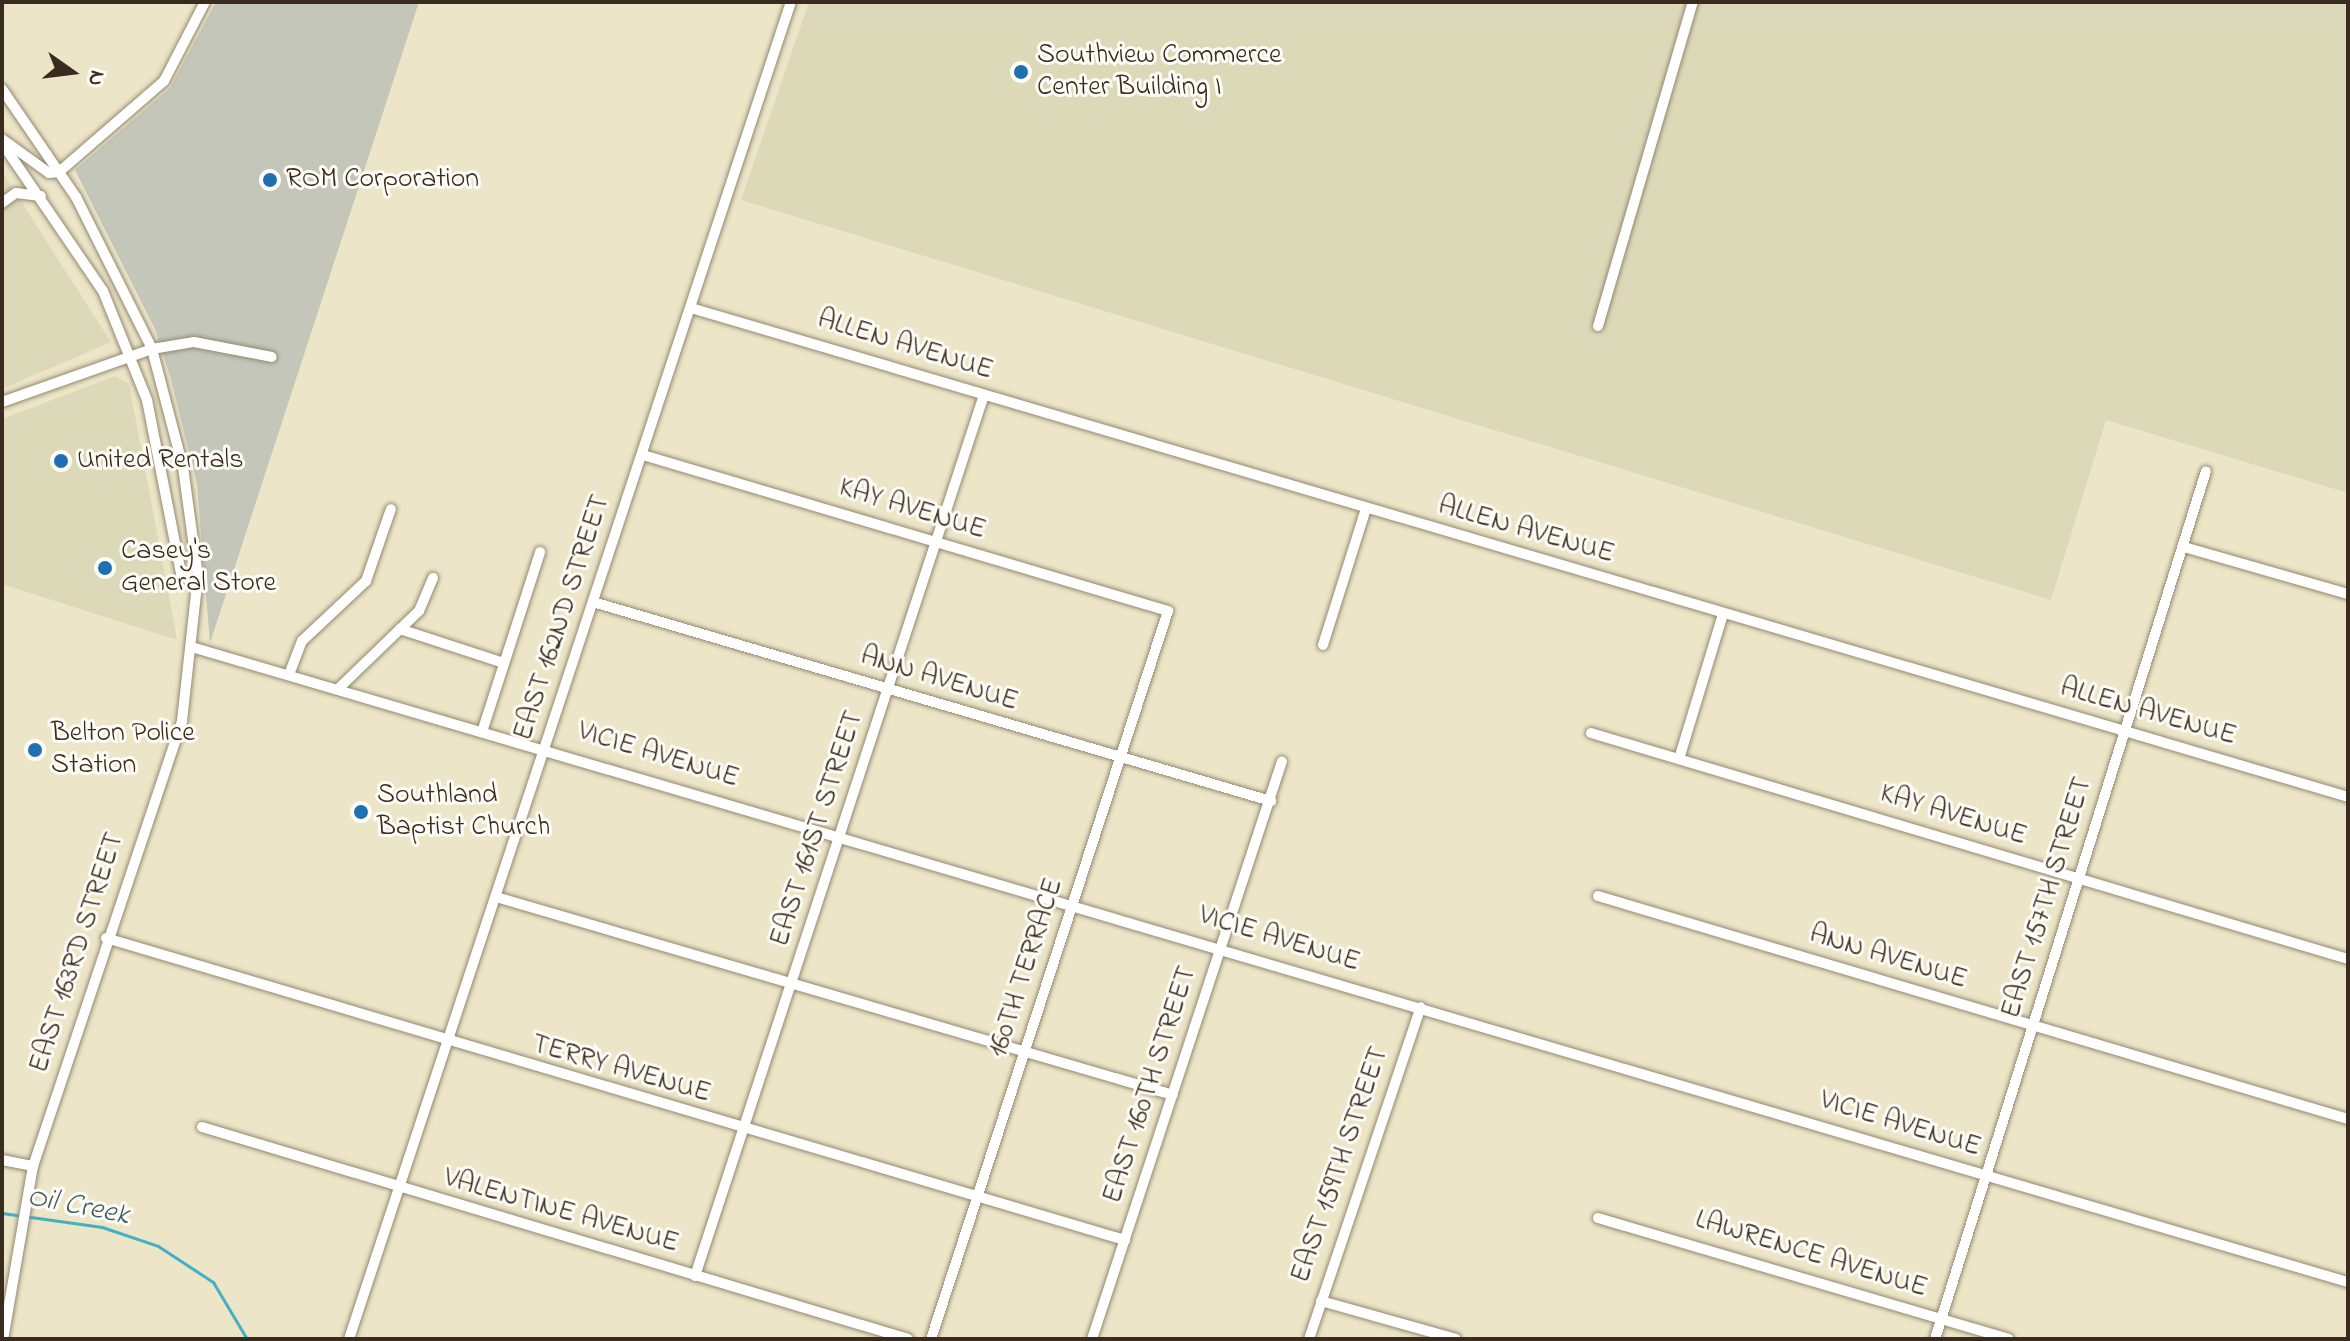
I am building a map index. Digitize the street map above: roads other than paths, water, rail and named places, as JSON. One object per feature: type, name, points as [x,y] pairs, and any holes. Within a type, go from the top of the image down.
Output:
[{"type":"street","points":[[2,141],[49,173],[59,172],[164,81],[205,2]]},
{"type":"street","name":"EAST 162ND STREET","points":[[349,1339],[791,2]]},
{"type":"street","points":[[1598,326],[1693,2]]},
{"type":"street","name":"EAST 163RD STREET","points":[[2,89],[59,172],[152,349],[196,538],[193,583],[195,648],[182,721],[106,938],[33,1166],[31,1192],[3,1339]]},
{"type":"street","name":"EAST 163RD STREET","points":[[2,141],[103,291],[147,400],[181,574],[193,583]]},
{"type":"street","points":[[16,193],[21,168]]},
{"type":"street","points":[[2,203],[16,193],[41,196]]},
{"type":"street","name":"ALLEN AVENUE","points":[[691,308],[2348,797]]},
{"type":"street","points":[[2,402],[152,349],[205,343],[272,357]]},
{"type":"street","name":"EAST 161ST STREET","points":[[695,1276],[984,395]]},
{"type":"street","name":"KAY AVENUE","points":[[643,455],[1168,611]]},
{"type":"street","name":"EAST 157TH STREET","points":[[1935,1339],[2206,471]]},
{"type":"street","points":[[290,672],[302,641],[366,581],[391,509]]},
{"type":"street","points":[[1323,645],[1366,509]]},
{"type":"street","points":[[2184,547],[2348,594]]},
{"type":"street","points":[[483,729],[540,552]]},
{"type":"street","points":[[340,687],[423,604],[433,578]]},
{"type":"street","name":"ANN AVENUE","points":[[593,602],[1271,801]]},
{"type":"street","name":"160TH TERRACE","points":[[931,1339],[1168,611]]},
{"type":"street","points":[[1679,759],[1723,614]]},
{"type":"street","points":[[400,629],[504,663]]},
{"type":"street","name":"VICIE AVENUE","points":[[195,648],[290,672],[545,747],[2348,1282]]},
{"type":"street","name":"KAY AVENUE","points":[[1591,733],[2348,959]]},
{"type":"street","name":"EAST 160TH STREET","points":[[1092,1339],[1282,761]]},
{"type":"street","name":"ANN AVENUE","points":[[1598,896],[2348,1119]]},
{"type":"street","points":[[496,897],[1173,1095]]},
{"type":"street","name":"TERRY AVENUE","points":[[106,938],[447,1044],[1125,1240]]},
{"type":"street","name":"EAST 159TH STREET","points":[[1309,1339],[1421,1007]]},
{"type":"street","name":"VALENTINE AVENUE","points":[[202,1127],[398,1189],[908,1339]]},
{"type":"street","points":[[2,1160],[33,1166]]},
{"type":"street","name":"LAWRENCE AVENUE","points":[[1598,1218],[2009,1339]]},
{"type":"street","points":[[1321,1301],[1456,1339]]},
{"type":"waterway","name":"Oil Creek","points":[[2,1213],[102,1227],[158,1246],[213,1282],[247,1339]]},
{"type":"place","name":"Southview Commerce Center Building I","points":[[1021,72]]},
{"type":"place","name":"ROM Corporation","points":[[270,180]]},
{"type":"place","name":"United Rentals","points":[[61,461]]},
{"type":"place","name":"Casey's General Store","points":[[105,568]]},
{"type":"place","name":"Belton Police Station","points":[[35,750]]},
{"type":"place","name":"Southland Baptist Church","points":[[361,812]]}]
